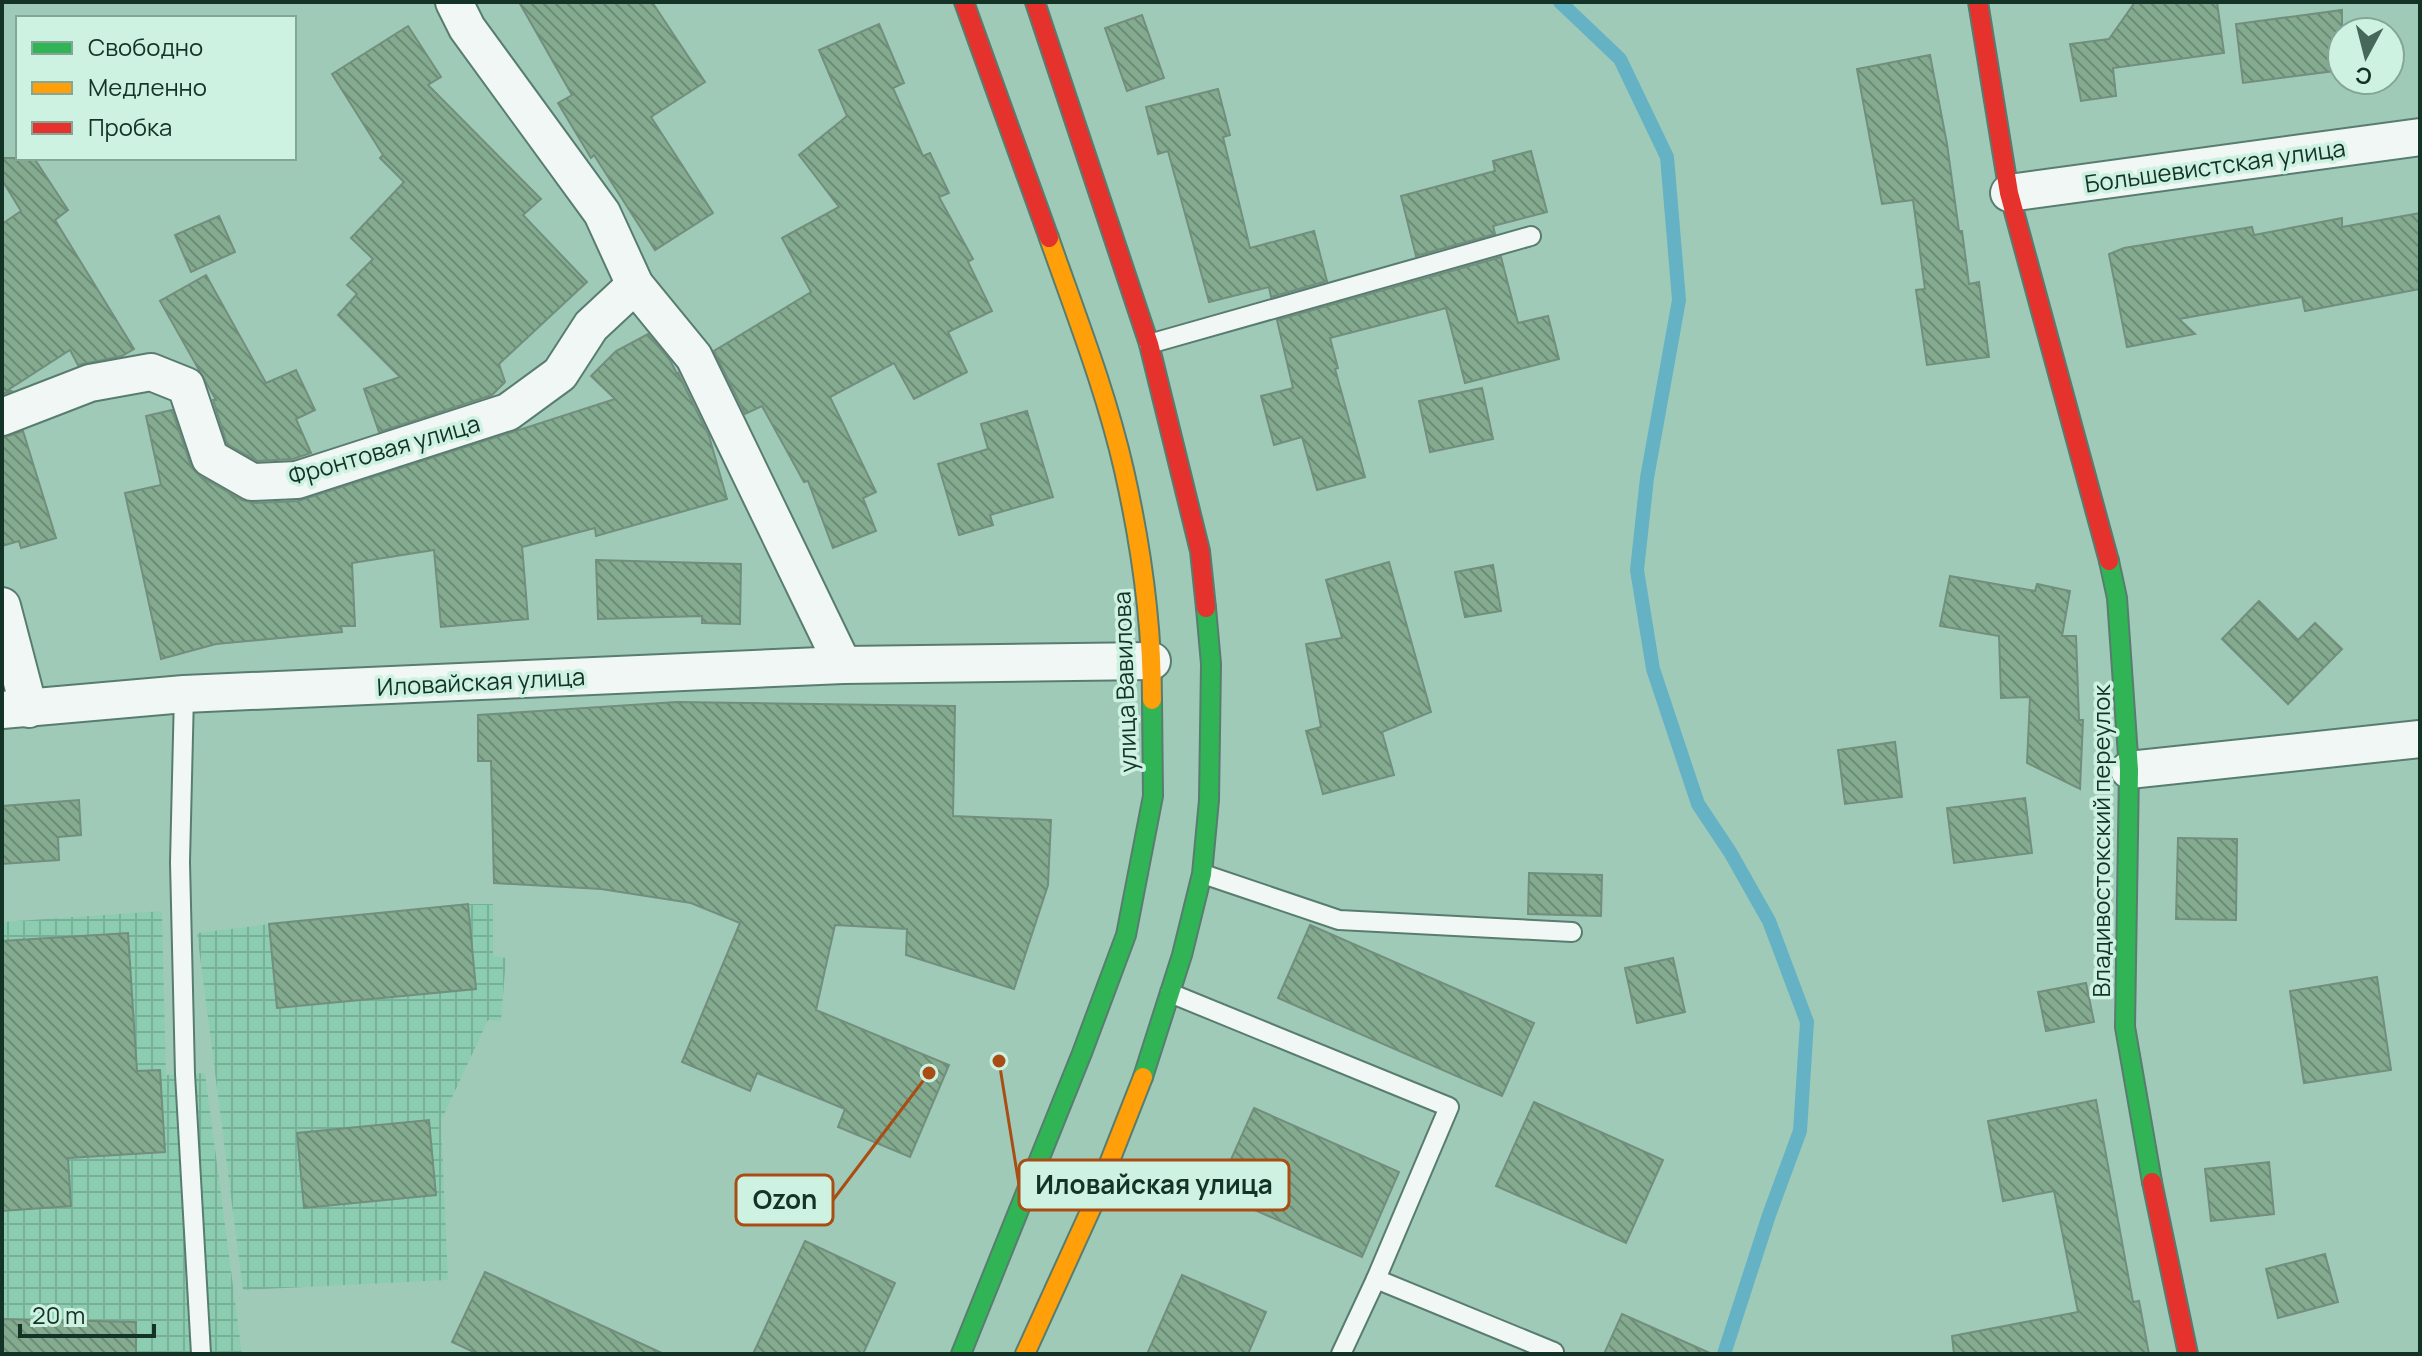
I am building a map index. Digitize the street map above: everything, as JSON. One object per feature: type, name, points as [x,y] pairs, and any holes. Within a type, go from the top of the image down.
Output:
[{"type":"main road","name":"улица Вавилова","points":[[961,1354],[1126,935],[1153,796],[1152,661],[1142,565],[1124,469],[1093,362],[964,2]]},
{"type":"main road","points":[[1025,1354],[1096,1195],[1144,1075],[1170,993],[1202,874],[1209,800],[1211,664],[1200,551],[1149,344],[1035,2]]},
{"type":"main road","name":"Владивостокский переулок","points":[[1978,2],[2009,193],[2106,546],[2117,598],[2129,770],[2125,1027],[2153,1186],[2188,1354]]},
{"type":"street","points":[[454,2],[467,28],[602,213],[635,285],[694,357],[843,665]]},
{"type":"street","name":"Большевистская улица","points":[[2009,193],[2420,137]]},
{"type":"street","name":"Фронтовая улица","points":[[2,417],[90,383],[151,372],[186,386],[210,458],[252,482],[297,480],[508,412],[560,374],[591,326],[635,285]]},
{"type":"street","points":[[2,606],[15,710]]},
{"type":"street","name":"Иловайская улица","points":[[15,710],[184,694],[843,665],[1152,661]]},
{"type":"street","points":[[2129,770],[2420,739]]},
{"type":"lane","points":[[1149,344],[1531,236]]},
{"type":"lane","points":[[184,694],[180,862],[185,1074],[201,1354]]},
{"type":"lane","points":[[1202,874],[1339,920],[1572,932]]},
{"type":"lane","points":[[1170,993],[1449,1107],[1341,1354]]},
{"type":"lane","points":[[1376,1279],[1553,1354]]},
{"type":"shaded area","points":[[468,904],[493,904],[493,956],[506,958],[501,1021],[488,1020],[441,1121],[448,1280],[243,1290],[197,933]]},
{"type":"shaded area","points":[[162,911],[166,1075],[205,1073],[242,1354],[2,1354],[2,922]]},
{"type":"building","points":[[519,2],[652,2],[705,82],[651,117],[713,213],[655,250],[594,155],[591,158],[558,103],[572,95]]},
{"type":"building","points":[[2135,2],[2217,2],[2224,53],[2113,68],[2116,96],[2081,101],[2070,44],[2109,39]]},
{"type":"building","points":[[2342,10],[2342,16],[2326,16],[2326,72],[2243,83],[2236,24]]},
{"type":"building","points":[[1142,15],[1164,78],[1127,91],[1105,28]]},
{"type":"building","points":[[879,24],[904,83],[893,88],[923,156],[930,153],[949,193],[939,197],[973,259],[968,262],[992,311],[948,332],[967,372],[914,399],[894,363],[830,397],[876,492],[863,498],[876,531],[833,548],[808,481],[804,482],[762,406],[745,414],[714,351],[811,292],[782,238],[839,207],[799,155],[847,116],[819,50]]},
{"type":"building","points":[[408,26],[441,77],[428,85],[541,199],[523,215],[587,282],[499,364],[505,382],[492,395],[379,432],[364,389],[400,377],[338,315],[357,294],[347,285],[373,259],[351,238],[404,182],[380,158],[383,155],[332,74]]},
{"type":"building","points":[[1930,55],[1969,284],[1979,282],[1989,357],[1927,365],[1916,290],[1925,289],[1913,200],[1882,204],[1857,69]]},
{"type":"building","points":[[1218,89],[1230,135],[1223,137],[1250,248],[1314,231],[1327,281],[1271,297],[1269,287],[1209,302],[1168,151],[1158,154],[1146,107]]},
{"type":"building","points":[[1531,151],[1547,212],[1493,226],[1495,234],[1416,256],[1401,196],[1495,171],[1493,161]]},
{"type":"building","points":[[2,158],[35,160],[68,210],[55,220],[134,349],[122,356],[78,365],[70,350],[2,394],[2,224],[21,211],[2,180]]},
{"type":"building","points":[[2420,213],[2420,289],[2305,311],[2302,297],[2179,319],[2195,334],[2127,347],[2109,254],[2124,248],[2252,227],[2254,235],[2342,218],[2342,227]]},
{"type":"building","points":[[219,216],[235,252],[191,272],[175,235]]},
{"type":"building","points":[[1501,257],[1518,323],[1548,316],[1559,359],[1465,383],[1446,308],[1330,338],[1338,368],[1335,369],[1365,477],[1317,490],[1302,437],[1274,445],[1261,396],[1293,388],[1277,320]]},
{"type":"building","points":[[206,275],[266,383],[296,370],[315,410],[296,419],[311,453],[293,459],[257,461],[227,444],[213,400],[216,400],[160,301]]},
{"type":"building","points":[[648,334],[678,373],[709,436],[727,499],[596,536],[595,528],[522,547],[523,557],[520,558],[523,558],[528,619],[441,627],[434,550],[352,563],[355,626],[341,626],[342,632],[216,644],[161,659],[125,493],[161,485],[146,416],[172,410],[191,466],[200,476],[242,500],[253,503],[298,501],[615,399],[591,376],[616,351]]},
{"type":"building","points":[[1482,388],[1493,439],[1430,452],[1419,401]]},
{"type":"building","points":[[1027,411],[1053,497],[990,515],[993,525],[959,535],[938,464],[988,449],[981,424]]},
{"type":"building","points":[[23,431],[56,538],[21,548],[19,541],[2,546],[2,438]]},
{"type":"building","points":[[596,560],[741,564],[740,624],[702,623],[702,616],[598,619]]},
{"type":"building","points":[[1389,562],[1431,712],[1382,732],[1394,775],[1323,794],[1306,731],[1321,727],[1306,644],[1342,638],[1326,580]]},
{"type":"building","points":[[1493,565],[1501,611],[1465,617],[1455,572]]},
{"type":"building","points":[[1950,576],[2035,591],[2037,584],[2070,591],[2062,636],[2076,636],[2079,720],[2083,720],[2080,789],[2027,763],[2030,697],[2001,698],[1999,636],[1940,626]]},
{"type":"building","points":[[2259,601],[2298,640],[2315,623],[2342,649],[2288,704],[2222,639]]},
{"type":"building","points":[[677,702],[955,706],[953,816],[1051,820],[1048,885],[1014,989],[906,955],[907,929],[835,925],[816,1010],[949,1065],[910,1157],[838,1127],[845,1109],[757,1073],[750,1091],[682,1062],[740,923],[691,903],[601,889],[494,883],[491,761],[478,761],[478,715]]},
{"type":"building","points":[[1895,742],[1902,797],[1845,804],[1838,750]]},
{"type":"building","points":[[2025,798],[2032,853],[1954,863],[1947,808]]},
{"type":"building","points":[[79,800],[81,835],[58,837],[59,860],[2,864],[2,806]]},
{"type":"building","points":[[2178,838],[2237,839],[2236,920],[2176,919]]},
{"type":"building","points":[[1529,873],[1602,875],[1601,916],[1528,914]]},
{"type":"building","points":[[468,904],[476,989],[277,1008],[269,924]]},
{"type":"building","points":[[1310,925],[1534,1023],[1502,1096],[1278,998]]},
{"type":"building","points":[[128,933],[137,1071],[160,1070],[165,1152],[68,1158],[71,1206],[2,1211],[2,941]]},
{"type":"building","points":[[1673,958],[1685,1012],[1637,1023],[1625,968]]},
{"type":"building","points":[[2377,977],[2391,1070],[2304,1083],[2290,991]]},
{"type":"building","points":[[2086,983],[2094,1022],[2046,1031],[2038,992]]},
{"type":"building","points":[[2096,1100],[2133,1302],[2139,1301],[2149,1354],[1954,1354],[1952,1336],[2078,1312],[2054,1191],[2003,1201],[1988,1121]]},
{"type":"building","points":[[1534,1102],[1663,1160],[1626,1243],[1496,1186]]},
{"type":"building","points":[[1254,1108],[1399,1172],[1362,1257],[1216,1193]]},
{"type":"building","points":[[429,1120],[436,1195],[304,1208],[297,1133]]},
{"type":"building","points":[[2269,1162],[2274,1214],[2211,1221],[2205,1169]]},
{"type":"building","points":[[805,1241],[895,1283],[863,1354],[753,1354]]},
{"type":"building","points":[[2325,1254],[2338,1302],[2278,1318],[2266,1269]]},
{"type":"building","points":[[485,1272],[664,1354],[478,1354],[452,1342]]},
{"type":"building","points":[[1182,1275],[1266,1312],[1248,1354],[1147,1354]]},
{"type":"building","points":[[1622,1314],[1712,1354],[1604,1354]]},
{"type":"building","points":[[2,1319],[136,1322],[136,1354],[2,1354]]},
{"type":"waterway","points":[[1560,2],[1620,59],[1667,157],[1679,300],[1647,478],[1637,570],[1653,669],[1698,804],[1730,852],[1769,921],[1807,1022],[1800,1131],[1724,1354]]},
{"type":"traffic: fast","points":[[2109,561],[2117,598],[2129,770],[2125,1027],[2152,1182]]},
{"type":"traffic: fast","points":[[1143,1077],[1182,955],[1202,874],[1209,800],[1211,664],[1206,608]]},
{"type":"traffic: fast","points":[[961,1354],[1126,935],[1153,796],[1152,700]]},
{"type":"traffic: slow","points":[[1049,238],[1099,382],[1124,470],[1144,584],[1152,700]]},
{"type":"traffic: slow","points":[[1025,1354],[1091,1209],[1143,1077]]},
{"type":"traffic: jam","points":[[964,2],[1049,238]]},
{"type":"traffic: jam","points":[[1035,2],[1149,344],[1200,551],[1206,608]]},
{"type":"traffic: jam","points":[[1978,2],[2009,193],[2109,561]]},
{"type":"traffic: jam","points":[[2152,1182],[2188,1354]]},
{"type":"place","name":"Иловайская улица","points":[[999,1061]]},
{"type":"place","name":"Ozon","points":[[929,1073]]}]
